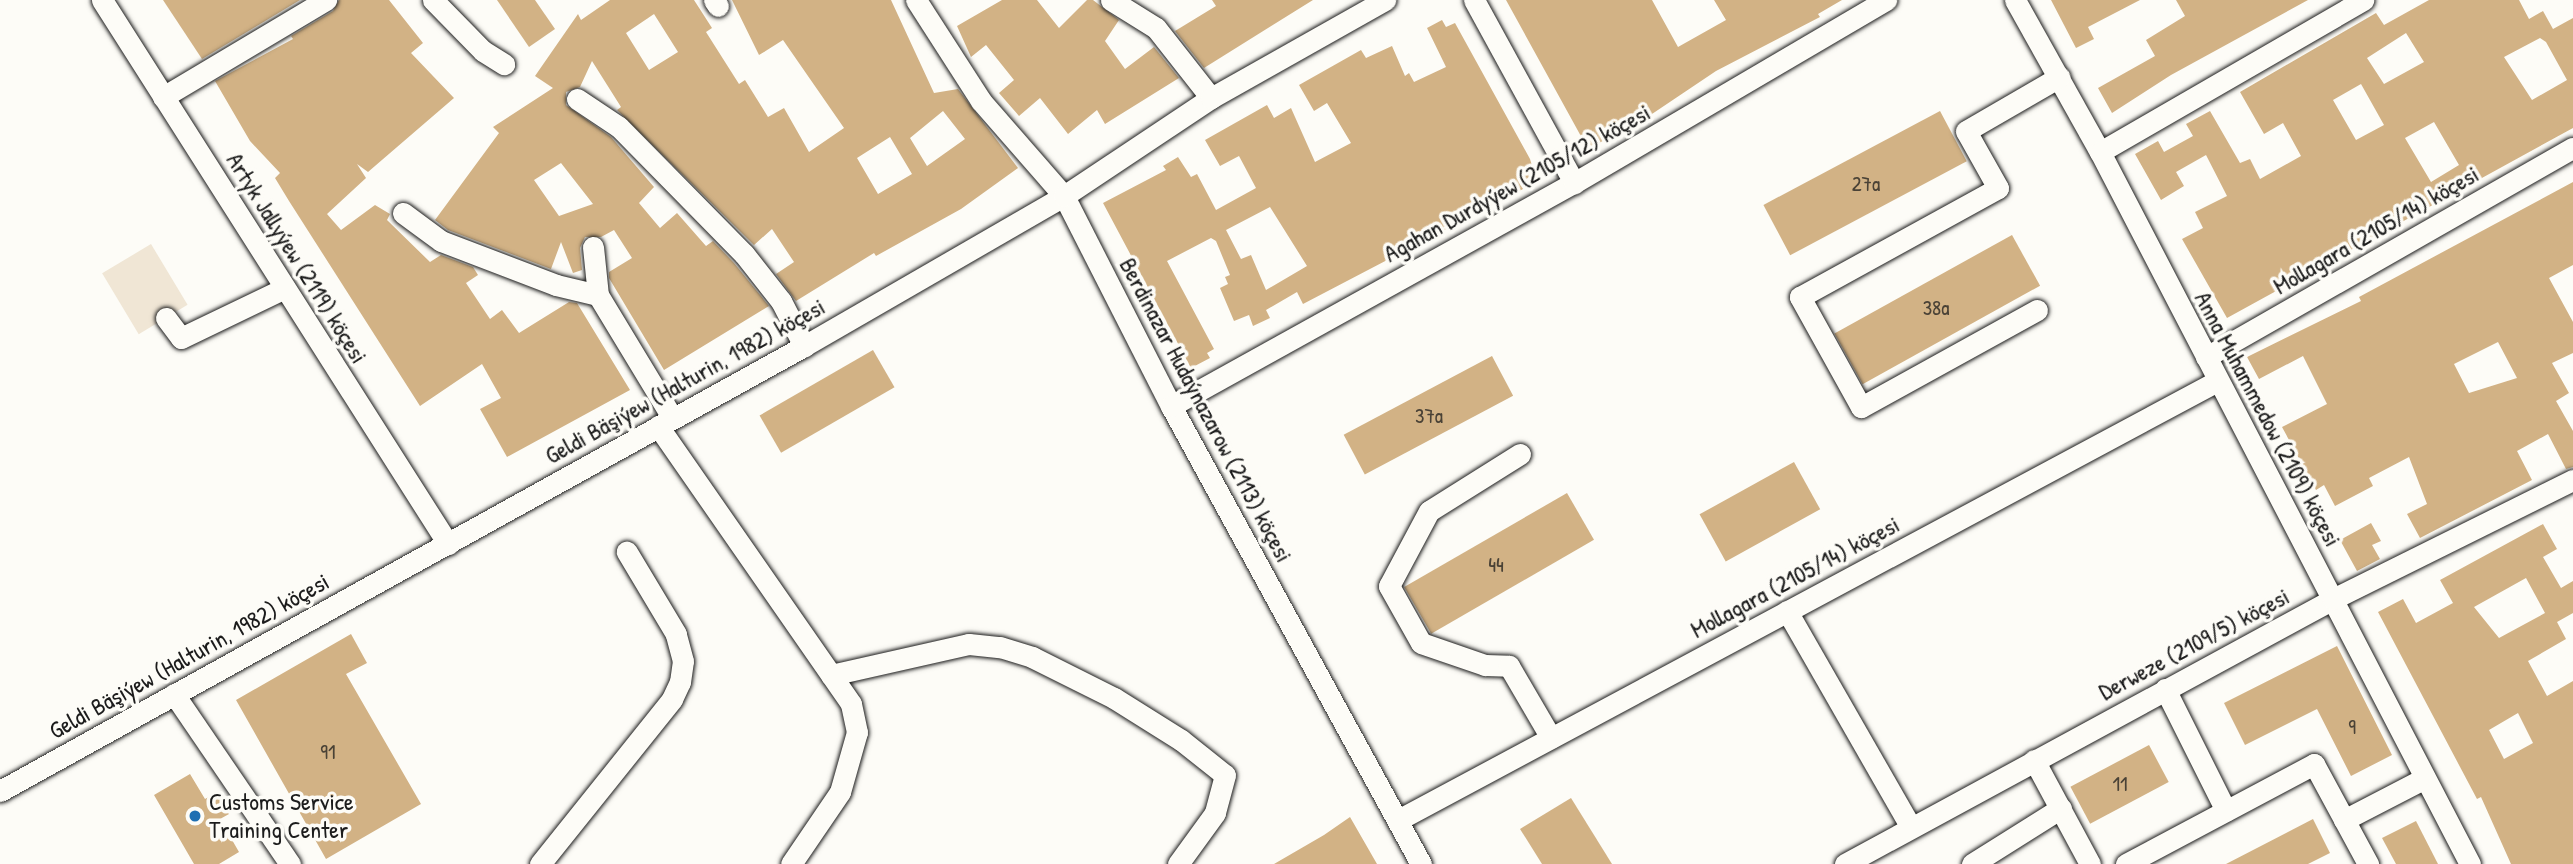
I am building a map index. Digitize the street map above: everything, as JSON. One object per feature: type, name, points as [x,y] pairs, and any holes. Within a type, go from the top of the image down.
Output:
[{"type":"street","name":"Artyk Jallyýew (2119) köçesi","points":[[102,0],[447,544]]},
{"type":"street","points":[[163,97],[326,0]]},
{"type":"street","points":[[433,0],[483,51],[504,64]]},
{"type":"street","name":"Berdinazar Hudaýnazarow (2113) köçesi","points":[[916,0],[981,101],[1064,196],[1171,406],[1422,864]]},
{"type":"street","points":[[1111,0],[1156,28],[1211,98]]},
{"type":"street","name":"Geldi Bäşiýew (Halturin, 1982) köçesi","points":[[0,791],[804,345],[1064,196],[1211,98],[1385,0]]},
{"type":"street","points":[[1474,0],[1574,183]]},
{"type":"street","name":"Agahan Durdyýew (2105/12) köçesi","points":[[1171,406],[1574,183],[1886,0]]},
{"type":"street","name":"Anna Muhammedow (2109) köçesi","points":[[2015,0],[2100,152],[2470,864]]},
{"type":"street","points":[[2100,152],[2363,0]]},
{"type":"street","points":[[2037,310],[1861,407],[1800,297],[1998,188],[1966,131],[2059,77]]},
{"type":"street","points":[[577,99],[618,127],[744,254],[781,301],[804,345]]},
{"type":"street","name":"Mollagara (2105/14) köçesi","points":[[2206,357],[2573,148]]},
{"type":"street","points":[[403,213],[441,241],[556,285],[598,295]]},
{"type":"street","points":[[593,247],[598,295],[665,421],[850,704],[857,732],[839,792],[791,864]]},
{"type":"street","points":[[166,318],[181,338],[285,288]]},
{"type":"street","name":"Mollagara (2105/14) köçesi","points":[[1398,820],[2217,381]]},
{"type":"street","points":[[1520,454],[1429,511],[1389,586],[1421,643],[1485,665],[1509,666],[1551,738]]},
{"type":"street","name":"Derweze (2109/5) köçesi","points":[[1844,864],[2333,599],[2573,480]]},
{"type":"street","points":[[540,864],[672,699],[680,682],[683,661],[676,634],[627,552]]},
{"type":"street","points":[[1787,611],[1910,826]]},
{"type":"street","points":[[831,675],[969,644],[1000,647],[1032,657],[1114,698],[1181,740],[1225,775],[1215,813],[1178,864]]},
{"type":"street","points":[[2165,689],[2226,811]]},
{"type":"street","points":[[174,695],[290,864]]},
{"type":"street","points":[[2034,760],[2090,864]]},
{"type":"street","points":[[2126,864],[2314,764],[2366,864]]},
{"type":"street","points":[[2344,820],[2425,778]]},
{"type":"street","points":[[1972,864],[2060,808]]},
{"type":"shaded area","points":[[151,244],[188,305],[139,334],[102,273]]},
{"type":"building","points":[[163,0],[300,0],[202,59]]},
{"type":"building","points":[[339,0],[389,0],[423,43],[411,53],[454,98],[368,172],[357,164],[366,178],[327,214],[341,230],[375,205],[390,214],[387,220],[430,262],[441,255],[473,267],[478,275],[466,283],[490,319],[502,310],[519,333],[569,302],[577,303],[630,390],[507,457],[480,409],[501,398],[482,364],[420,406],[275,178],[280,173],[250,141],[215,81],[293,39],[291,36],[333,11]]},
{"type":"building","points":[[497,0],[535,0],[555,29],[529,47]]},
{"type":"building","points":[[610,0],[694,0],[712,28],[706,32],[739,84],[745,80],[768,117],[784,108],[809,152],[844,128],[783,40],[759,55],[732,0],[891,0],[934,93],[958,89],[1018,168],[961,209],[876,256],[874,253],[796,301],[776,274],[794,262],[772,229],[754,245],[617,110],[621,107],[592,61],[580,87],[566,92],[566,105],[611,137],[654,187],[639,203],[660,228],[677,213],[706,246],[713,241],[769,306],[664,370],[609,278],[609,272],[632,258],[614,230],[601,237],[585,237],[580,248],[582,270],[573,273],[561,242],[551,269],[448,230],[435,220],[499,133],[493,127],[553,88],[535,76],[578,14],[581,20]],"holes":[[[654,14],[678,52],[649,70],[626,33]],[[943,111],[965,139],[927,166],[910,138]],[[890,137],[912,174],[878,194],[857,158]],[[561,163],[593,204],[559,216],[534,180]]]},
{"type":"building","points":[[1002,0],[1037,0],[1059,28],[1087,0],[1093,0],[1119,20],[1105,41],[1125,69],[1154,47],[1179,78],[1105,124],[1097,110],[1068,134],[1040,98],[1019,116],[999,93],[1014,80],[986,45],[971,57],[957,26]]},
{"type":"building","points":[[1212,0],[1313,0],[1204,68],[1175,31],[1216,6]]},
{"type":"building","points":[[1506,0],[1652,0],[1678,47],[1726,20],[1714,0],[1842,0],[1818,14],[1820,17],[1716,71],[1649,116],[1588,149]]},
{"type":"building","points":[[2051,0],[2140,0],[2088,27],[2094,39],[2076,48]]},
{"type":"building","points":[[2176,0],[2308,0],[2171,75],[2112,113],[2098,88],[2155,56],[2146,40],[2185,16]]},
{"type":"building","points":[[2429,0],[2519,0],[2529,19],[2543,11],[2553,29],[2573,18],[2573,128],[2227,318],[2182,239],[2203,228],[2195,212],[2227,196],[2206,155],[2176,172],[2184,186],[2161,200],[2135,154],[2158,141],[2164,152],[2193,136],[2186,124],[2210,111],[2240,163],[2250,159],[2260,179],[2301,156],[2283,123],[2264,134],[2240,92],[2376,13],[2384,25]],"holes":[[[2406,33],[2424,62],[2384,84],[2367,58]],[[2540,38],[2546,42],[2567,80],[2532,100],[2504,57]],[[2361,84],[2384,125],[2356,140],[2333,100]],[[2434,122],[2459,165],[2431,182],[2405,138]]]},
{"type":"building","points":[[1442,20],[1446,27],[1455,23],[1530,159],[1533,169],[1529,171],[1531,176],[1520,183],[1523,189],[1303,304],[1297,292],[1266,310],[1270,318],[1253,326],[1249,315],[1234,321],[1220,288],[1228,284],[1225,277],[1230,275],[1216,241],[1211,238],[1167,261],[1214,349],[1207,353],[1210,358],[1191,368],[1103,203],[1166,170],[1163,166],[1178,157],[1191,177],[1197,174],[1216,210],[1256,188],[1239,156],[1220,166],[1205,140],[1267,105],[1274,118],[1291,108],[1315,162],[1351,143],[1327,103],[1314,111],[1299,85],[1361,50],[1366,58],[1392,46],[1405,76],[1409,73],[1414,82],[1446,67],[1427,28]],"holes":[[[1270,207],[1307,266],[1266,290],[1251,255],[1241,259],[1226,230]]]},
{"type":"building","points":[[1940,111],[1967,161],[1790,255],[1763,205]]},
{"type":"building","points":[[2573,182],[2573,265],[2549,278],[2573,322],[2573,353],[2552,363],[2569,393],[2556,401],[2573,431],[2573,467],[2566,469],[2548,434],[2517,451],[2532,480],[2420,538],[2407,514],[2427,504],[2409,457],[2369,478],[2373,486],[2335,506],[2324,485],[2316,490],[2282,427],[2327,404],[2303,356],[2259,379],[2247,357],[2361,301],[2359,297]],"holes":[[[2498,342],[2517,378],[2469,393],[2454,364]]]},
{"type":"building","points":[[2012,235],[2040,286],[1863,384],[1834,333]]},
{"type":"building","points":[[873,350],[894,387],[781,453],[760,416]]},
{"type":"building","points":[[1492,356],[1513,396],[1365,475],[1344,435]]},
{"type":"building","points":[[1794,462],[1820,509],[1726,562],[1700,514]]},
{"type":"building","points":[[1567,493],[1594,540],[1431,634],[1404,587]]},
{"type":"building","points":[[2371,523],[2381,541],[2372,545],[2380,559],[2357,571],[2340,540]]},
{"type":"building","points":[[2543,524],[2557,549],[2543,557],[2561,588],[2573,581],[2573,613],[2557,622],[2566,639],[2528,661],[2547,696],[2573,681],[2573,864],[2511,864],[2481,797],[2477,799],[2378,612],[2403,599],[2416,623],[2453,603],[2440,580]],"holes":[[[2526,578],[2545,613],[2499,638],[2474,607]],[[2518,713],[2533,743],[2504,759],[2489,730]]]},
{"type":"building","points":[[351,634],[367,663],[346,674],[421,804],[326,859],[236,700]]},
{"type":"building","points":[[2337,646],[2392,755],[2351,776],[2317,709],[2245,745],[2224,703]]},
{"type":"building","points":[[2149,745],[2169,782],[2090,824],[2070,787]]},
{"type":"building","name":"Customs Service Training Center","points":[[190,774],[205,799],[217,792],[229,814],[220,819],[239,852],[219,864],[194,864],[154,795]]},
{"type":"building","points":[[1571,798],[1612,864],[1542,864],[1520,829]]},
{"type":"building","points":[[1350,817],[1377,864],[1274,864],[1324,835]]},
{"type":"building","points":[[2313,819],[2330,853],[2308,864],[2226,864]]},
{"type":"building","points":[[2416,821],[2438,864],[2396,864],[2382,838]]},
{"type":"place","name":"Customs Service Training Center","points":[[195,816]]}]
